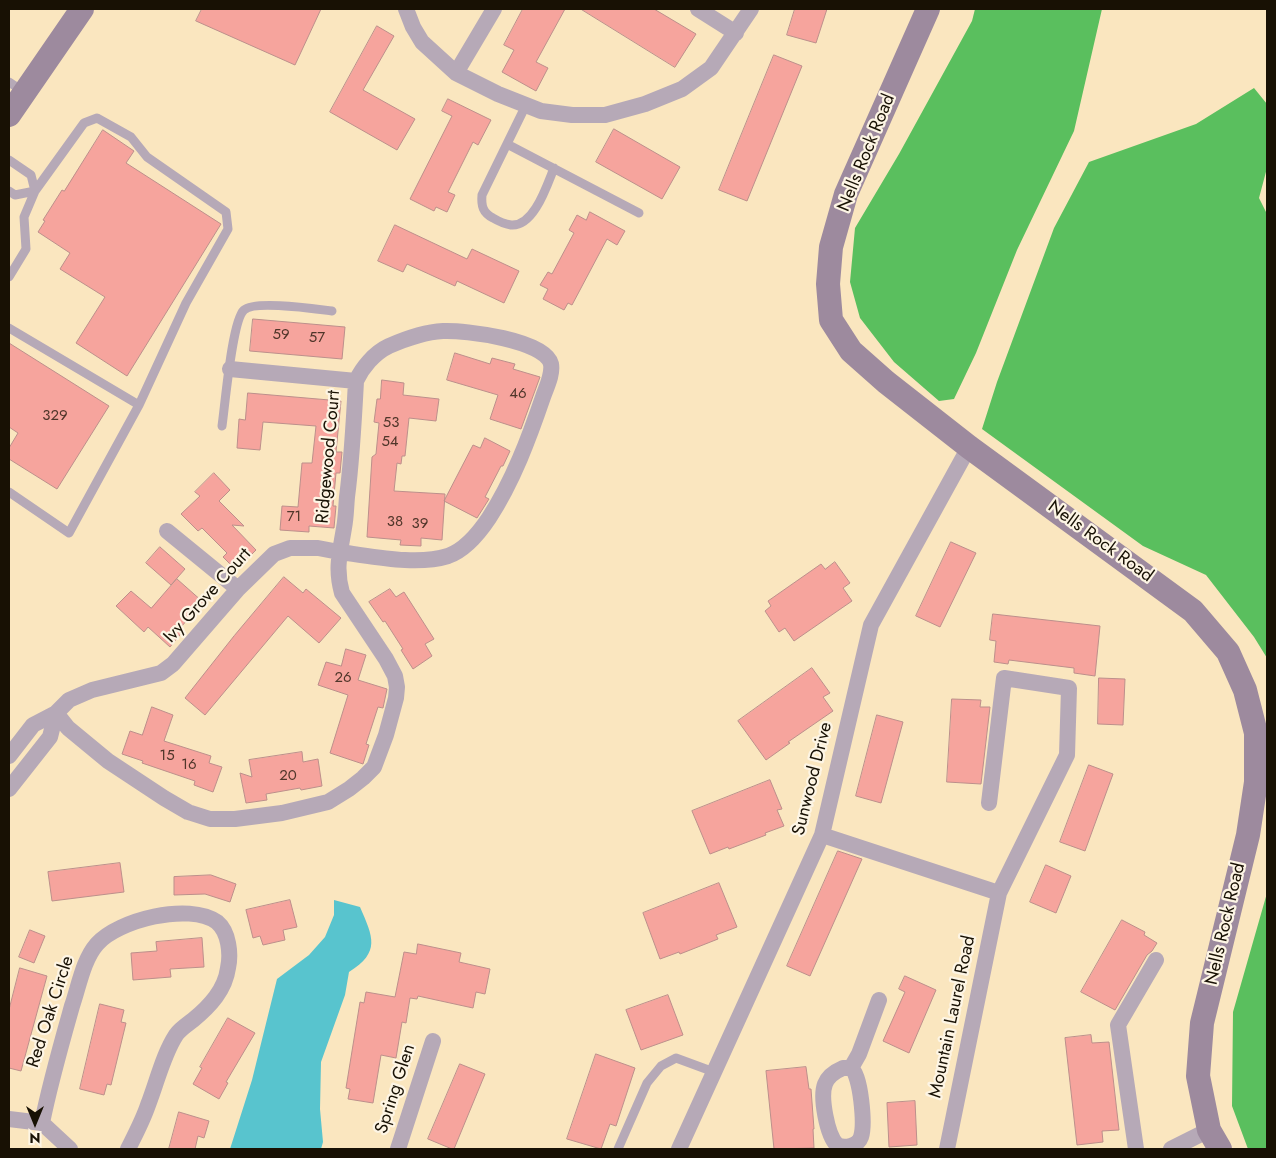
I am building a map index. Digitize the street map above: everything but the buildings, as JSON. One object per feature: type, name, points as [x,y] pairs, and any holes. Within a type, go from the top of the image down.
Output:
[{"type":"main road","points":[[9,115],[16,87],[82,9]]},
{"type":"main road","name":"Nells Rock Road","points":[[928,9],[846,194],[831,247],[828,284],[831,320],[851,351],[886,382],[969,447],[1193,611],[1228,652],[1245,690],[1256,733],[1256,782],[1248,835],[1202,1023],[1198,1076],[1214,1139]]},
{"type":"street","points":[[406,9],[412,27],[422,42],[456,73],[498,94],[541,111],[572,115],[605,115],[645,104],[682,89],[711,68],[751,9]]},
{"type":"street","points":[[456,73],[494,9]]},
{"type":"street","points":[[698,9],[736,32]]},
{"type":"street","name":"Ridgewood Court","points":[[443,331],[501,338],[529,345],[545,353],[551,365],[549,380],[530,438],[489,518],[475,536],[450,555],[430,560],[409,560],[339,552],[344,528],[352,455],[356,382],[360,371],[374,357],[387,347],[408,339],[443,331]]},
{"type":"street","points":[[230,369],[356,382]]},
{"type":"street","name":"Sunwood Drive","points":[[680,1149],[822,835],[871,625],[969,447]]},
{"type":"street","points":[[167,531],[238,589]]},
{"type":"street","name":"Ivy Grove Court","points":[[9,756],[33,725],[56,713],[69,700],[92,690],[161,673],[173,664],[238,589],[274,554],[290,548],[318,548],[339,552]]},
{"type":"street","points":[[56,713],[68,728],[108,761],[188,812],[210,819],[234,819],[282,813],[328,802],[349,789],[374,767],[386,735],[397,687],[386,658],[342,593],[338,580],[339,552]]},
{"type":"street","name":"Mountain Laurel Road","points":[[947,1149],[999,893],[1067,755],[1069,688],[1004,678],[989,803]]},
{"type":"street","points":[[9,789],[50,737],[56,713]]},
{"type":"street","points":[[822,835],[999,893]]},
{"type":"street","name":"Red Oak Circle","points":[[42,1123],[50,1079],[80,980],[87,960],[95,946],[110,932],[122,926],[165,915],[183,913],[202,916],[217,922],[226,938],[230,959],[226,979],[221,990],[205,1010],[177,1034],[128,1149]]},
{"type":"street","points":[[1136,1149],[1118,1025],[1156,960]]},
{"type":"street","points":[[851,1068],[859,1054],[880,1000]]},
{"type":"street","name":"Spring Glen","points":[[398,1149],[433,1041]]},
{"type":"street","points":[[843,1068],[851,1068],[857,1075],[859,1086],[862,1122],[861,1137],[853,1147],[841,1147],[834,1142],[828,1128],[824,1099],[826,1083],[829,1077],[843,1068]]},
{"type":"street","points":[[9,1119],[42,1123],[70,1149]]},
{"type":"street","points":[[1171,1149],[1214,1139]]},
{"type":"lane","points":[[526,105],[482,195],[481,205],[487,215],[512,225],[524,223],[532,215],[554,168]]},
{"type":"lane","points":[[9,277],[26,249],[24,217],[35,192],[84,123],[97,118],[131,137],[147,157],[226,212],[228,229],[186,303],[139,404],[69,533],[9,492]]},
{"type":"lane","points":[[507,144],[639,213]]},
{"type":"lane","points":[[9,160],[31,175],[35,192]]},
{"type":"lane","points":[[9,191],[15,195],[35,192]]},
{"type":"lane","points":[[222,426],[233,337],[244,309],[269,305],[332,311]]},
{"type":"lane","points":[[9,328],[139,404]]},
{"type":"lane","points":[[618,1149],[647,1084],[661,1066],[676,1058],[714,1072]]},
{"type":"green space","points":[[975,9],[1102,9],[1074,131],[1017,250],[976,353],[954,399],[939,401],[894,362],[860,318],[850,282],[855,228],[899,154],[972,21]]},
{"type":"green space","points":[[1254,88],[1267,104],[1267,168],[1259,198],[1267,214],[1267,658],[1254,637],[1206,575],[1143,546],[982,429],[997,382],[1054,228],[1089,162],[1196,124]]},
{"type":"green space","points":[[1267,893],[1267,1149],[1248,1149],[1232,1106],[1233,1012]]},
{"type":"water","points":[[334,900],[360,907],[371,935],[371,943],[370,951],[366,958],[349,972],[345,995],[321,1062],[320,1109],[323,1142],[321,1149],[230,1149],[252,1080],[277,979],[309,955],[325,937],[334,915]]}]
